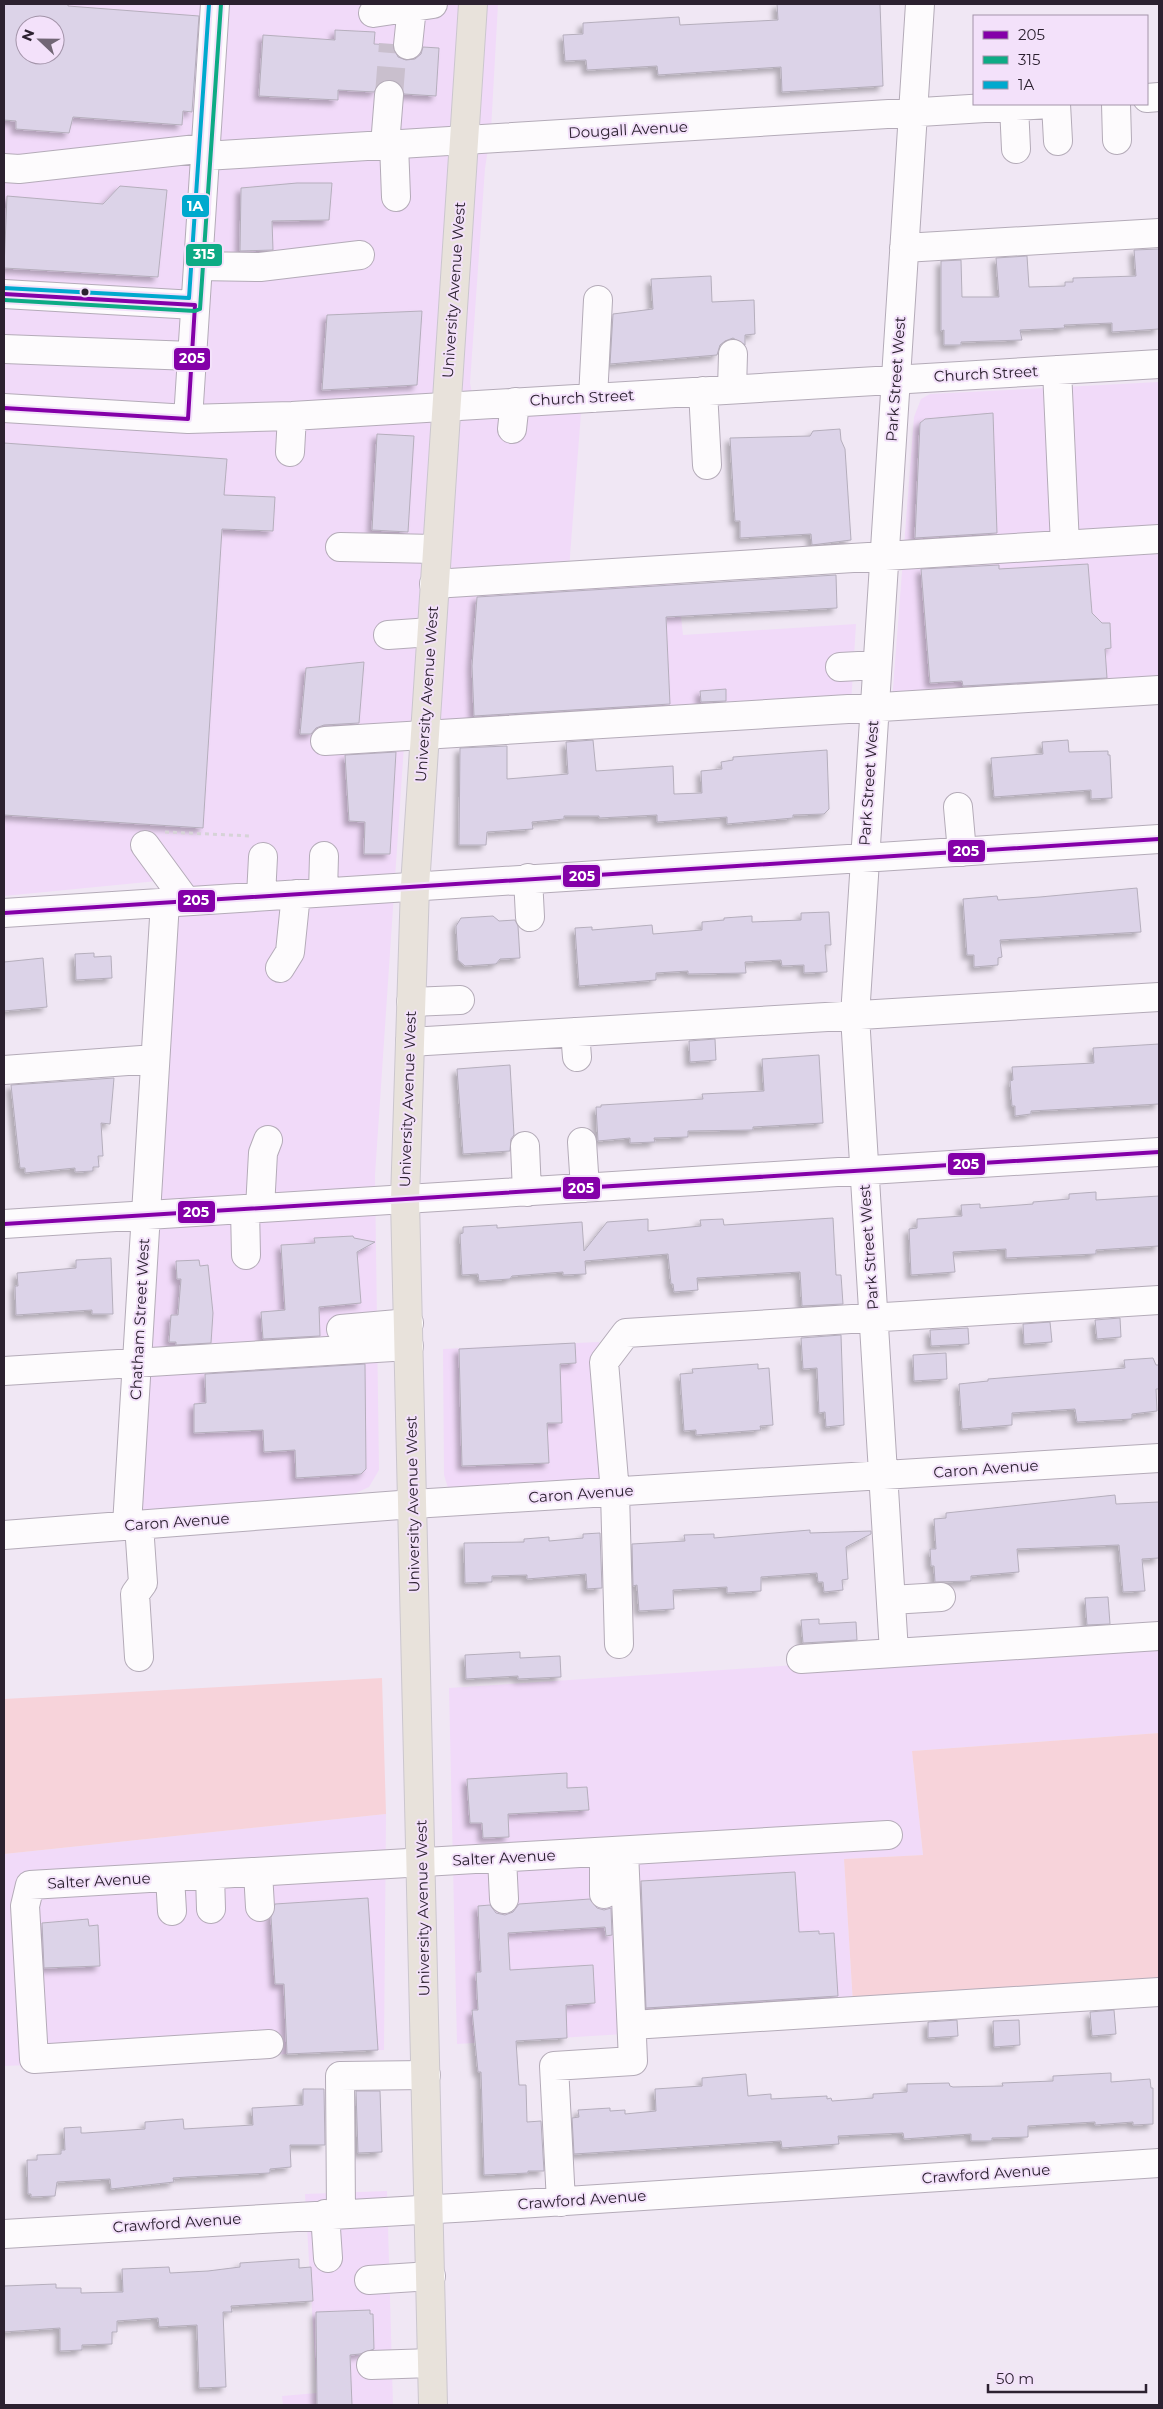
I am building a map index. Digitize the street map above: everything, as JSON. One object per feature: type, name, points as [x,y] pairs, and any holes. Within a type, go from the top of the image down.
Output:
[{"type":"main road","name":"University Avenue West","points":[[433,2405],[418,1689],[405,1200],[415,886],[473,4]]},
{"type":"street","points":[[188,420],[215,4]]},
{"type":"street","name":"Park Street West","points":[[894,1652],[855,1016],[920,4]]},
{"type":"street","points":[[400,44],[403,8]]},
{"type":"street","points":[[396,96],[394,144],[396,198]]},
{"type":"street","name":"Dougall Avenue","points":[[4,168],[19,169],[205,152],[464,140],[1027,105]]},
{"type":"street","points":[[1056,105],[1058,141]]},
{"type":"street","points":[[1116,105],[1117,140]]},
{"type":"street","points":[[1004,106],[1016,149]]},
{"type":"street","points":[[904,248],[1159,232]]},
{"type":"street","points":[[198,266],[260,267],[360,255]]},
{"type":"street","points":[[4,294],[195,305]]},
{"type":"street","points":[[593,398],[598,300]]},
{"type":"street","points":[[4,349],[192,356]]},
{"type":"street","points":[[732,389],[733,354]]},
{"type":"street","name":"Church Street","points":[[4,408],[188,420],[292,416],[348,423],[446,406],[514,415],[593,398],[1159,364]]},
{"type":"street","points":[[1057,370],[1065,545]]},
{"type":"street","points":[[703,391],[707,465]]},
{"type":"street","points":[[290,452],[292,416]]},
{"type":"street","points":[[434,584],[1159,539]]},
{"type":"street","points":[[340,547],[436,549]]},
{"type":"street","points":[[388,635],[431,632]]},
{"type":"street","points":[[840,667],[877,665]]},
{"type":"street","points":[[325,742],[1159,690]]},
{"type":"street","points":[[958,808],[962,852]]},
{"type":"street","points":[[155,838],[176,902]]},
{"type":"street","points":[[4,914],[528,878],[1159,839]]},
{"type":"street","points":[[258,847],[278,895]]},
{"type":"street","points":[[323,892],[324,856]]},
{"type":"street","points":[[528,878],[530,917]]},
{"type":"street","name":"Chatham Street West","points":[[139,1657],[135,1594],[126,1584],[155,1059],[176,902]]},
{"type":"street","points":[[410,1042],[576,1045],[855,1016],[1159,998]]},
{"type":"street","points":[[411,1002],[460,1000]]},
{"type":"street","points":[[4,1070],[155,1059]]},
{"type":"street","points":[[582,1142],[584,1188]]},
{"type":"street","points":[[526,1146],[527,1192]]},
{"type":"street","points":[[4,1224],[1159,1152]]},
{"type":"street","points":[[246,1255],[260,1208]]},
{"type":"street","points":[[619,1644],[615,1492],[604,1362],[626,1333],[1159,1300]]},
{"type":"street","points":[[341,1329],[409,1335]]},
{"type":"street","points":[[4,1371],[137,1363],[409,1335]]},
{"type":"street","name":"Caron Avenue","points":[[4,1535],[413,1504],[1159,1458]]},
{"type":"street","points":[[891,1600],[941,1597]]},
{"type":"street","points":[[801,1659],[1159,1636]]},
{"type":"street","name":"Salter Avenue","points":[[269,2044],[34,2058],[25,1906],[30,1885],[888,1835]]},
{"type":"street","points":[[604,1894],[614,1851]]},
{"type":"street","points":[[561,2202],[554,2066],[633,2062],[632,2025],[614,1851]]},
{"type":"street","points":[[502,1858],[504,1899]]},
{"type":"street","points":[[258,1872],[260,1907]]},
{"type":"street","points":[[210,1875],[211,1909]]},
{"type":"street","points":[[170,1877],[172,1911]]},
{"type":"street","points":[[632,2025],[1159,1992]]},
{"type":"street","points":[[328,2258],[333,2214],[340,2076],[426,2074]]},
{"type":"street","name":"Crawford Avenue","points":[[4,2234],[429,2208],[561,2202],[1159,2163]]},
{"type":"street","points":[[369,2280],[431,2276]]},
{"type":"street","points":[[371,2365],[432,2363]]},
{"type":"path","points":[[155,838],[258,847]]},
{"type":"shaded area","points":[[4,4],[498,4],[491,130],[485,168],[470,383],[477,419],[581,413],[569,569],[675,563],[683,635],[856,624],[851,704],[405,730],[375,1175],[379,1470],[369,1487],[354,1494],[137,1513],[174,935],[188,878],[4,896]]},
{"type":"shaded area","points":[[1159,382],[1159,685],[892,701],[914,417],[921,399],[930,394]]},
{"type":"shaded area","points":[[599,1342],[606,1482],[457,1495],[448,1488],[444,1475],[443,1349]]},
{"type":"shaded area","points":[[1159,1641],[1159,1733],[912,1751],[923,1855],[844,1859],[853,2004],[625,2034],[457,2044],[449,1688]]},
{"type":"shaded area","points":[[382,1678],[386,1814],[4,1854],[4,1699]]},
{"type":"shaded area","points":[[1159,1733],[1159,1986],[853,2004],[844,1859],[923,1855],[912,1751]]},
{"type":"shaded area","points":[[386,1814],[384,2050],[4,2066],[4,1854]]},
{"type":"shaded area","points":[[387,2191],[393,2405],[283,2405],[282,2396],[317,2393],[305,2194]]},
{"type":"building","points":[[4,4],[68,4],[68,6],[199,16],[192,112],[183,111],[182,125],[73,117],[69,133],[16,129],[16,121],[4,120]]},
{"type":"building","points":[[777,4],[880,4],[883,86],[782,92],[781,67],[658,75],[657,66],[587,70],[586,60],[565,61],[563,35],[583,34],[583,23],[679,17],[680,25],[778,20]]},
{"type":"building","points":[[335,30],[375,32],[374,44],[393,45],[398,57],[406,60],[415,59],[421,54],[423,47],[439,48],[436,96],[404,94],[398,82],[390,79],[382,81],[374,92],[338,90],[338,100],[259,96],[263,35],[335,40]]},
{"type":"building","points":[[297,183],[332,183],[329,220],[272,221],[273,250],[240,251],[241,188]]},
{"type":"building","points":[[120,186],[167,190],[158,277],[4,268],[7,196],[103,204]]},
{"type":"building","points":[[1159,249],[1159,329],[1112,332],[1112,323],[1064,325],[1065,328],[1020,330],[1022,340],[961,342],[961,345],[944,345],[944,330],[941,331],[941,261],[961,260],[962,297],[999,297],[996,258],[1027,256],[1029,287],[1065,286],[1065,282],[1073,282],[1073,278],[1136,276],[1134,250]]},
{"type":"building","points":[[711,276],[712,302],[754,300],[755,334],[745,335],[745,345],[733,338],[720,345],[717,355],[610,364],[613,314],[653,309],[651,279]]},
{"type":"building","points":[[422,311],[417,385],[322,390],[327,315]]},
{"type":"building","points":[[993,413],[997,533],[915,538],[920,423],[925,419]]},
{"type":"building","points":[[840,429],[841,440],[845,449],[851,540],[812,545],[811,534],[740,538],[740,521],[735,521],[730,438],[810,436],[813,431]]},
{"type":"building","points":[[377,434],[414,436],[408,532],[372,530]]},
{"type":"building","points":[[4,443],[227,459],[224,495],[275,497],[273,531],[222,529],[203,828],[4,815]]},
{"type":"building","points":[[1088,564],[1092,613],[1102,623],[1110,623],[1111,648],[1105,649],[1107,678],[963,686],[962,681],[930,683],[921,569],[999,565],[999,569]]},
{"type":"building","points":[[836,575],[837,608],[666,617],[670,704],[474,716],[472,666],[477,597]]},
{"type":"building","points":[[364,662],[359,723],[324,725],[316,728],[311,734],[300,734],[306,668]]},
{"type":"building","points":[[726,689],[726,701],[701,702],[700,691]]},
{"type":"building","points":[[593,740],[596,771],[673,766],[674,794],[702,793],[701,771],[722,769],[721,762],[733,760],[733,757],[827,750],[829,809],[824,814],[793,815],[793,818],[727,824],[727,817],[657,822],[657,815],[599,818],[599,816],[564,816],[564,819],[532,822],[533,829],[487,832],[486,845],[459,845],[460,748],[507,746],[507,779],[568,774],[566,742]]},
{"type":"building","points":[[1068,740],[1069,752],[1108,751],[1108,755],[1110,755],[1112,798],[1091,799],[1091,790],[994,797],[991,758],[1043,754],[1042,742]]},
{"type":"building","points":[[396,752],[390,854],[364,854],[365,822],[349,821],[345,755]]},
{"type":"building","points":[[1137,888],[1141,932],[1000,940],[1002,957],[998,958],[998,965],[974,967],[974,955],[967,955],[963,899],[997,896],[998,900]]},
{"type":"building","points":[[829,912],[831,945],[825,945],[827,972],[804,973],[804,965],[782,966],[781,960],[745,962],[746,973],[688,974],[688,971],[656,973],[656,980],[579,986],[575,928],[592,927],[592,930],[652,925],[653,934],[702,930],[702,922],[724,920],[724,918],[752,916],[752,922],[801,920],[801,913]]},
{"type":"building","points":[[493,916],[499,921],[515,920],[518,926],[520,958],[500,959],[496,964],[465,966],[458,960],[456,926],[461,918]]},
{"type":"building","points":[[94,953],[94,957],[111,956],[112,978],[76,980],[75,954]]},
{"type":"building","points":[[43,958],[47,1007],[4,1011],[4,962]]},
{"type":"building","points":[[715,1039],[716,1060],[690,1062],[689,1041]]},
{"type":"building","points":[[1159,1044],[1159,1104],[1031,1111],[1031,1114],[1015,1116],[1015,1106],[1012,1106],[1010,1081],[1013,1080],[1012,1067],[1094,1063],[1093,1048]]},
{"type":"building","points":[[819,1055],[823,1123],[753,1127],[753,1130],[688,1131],[688,1137],[654,1138],[655,1142],[630,1143],[630,1138],[598,1141],[596,1107],[601,1107],[601,1105],[703,1099],[702,1094],[764,1091],[762,1059]]},
{"type":"building","points":[[510,1065],[514,1135],[511,1139],[510,1151],[463,1154],[457,1069]]},
{"type":"building","points":[[114,1078],[110,1124],[101,1123],[103,1156],[98,1156],[99,1167],[93,1167],[93,1171],[75,1172],[75,1168],[25,1173],[25,1168],[20,1168],[11,1085]]},
{"type":"building","points":[[1096,1192],[1096,1200],[1159,1196],[1159,1246],[1096,1250],[1096,1254],[1006,1258],[1006,1249],[953,1252],[955,1272],[911,1275],[909,1229],[917,1228],[917,1219],[962,1216],[961,1205],[980,1204],[980,1208],[1033,1204],[1033,1202],[1069,1199],[1069,1194]]},
{"type":"building","points":[[833,1218],[836,1275],[841,1275],[843,1304],[802,1306],[800,1272],[697,1278],[698,1290],[674,1292],[673,1284],[671,1284],[668,1254],[585,1261],[586,1274],[563,1275],[563,1272],[479,1281],[478,1274],[462,1275],[460,1234],[463,1233],[463,1227],[497,1225],[497,1228],[582,1222],[584,1251],[607,1222],[648,1219],[648,1231],[701,1226],[700,1220],[723,1219],[724,1225]]},
{"type":"building","points":[[353,1236],[354,1238],[375,1242],[357,1252],[361,1303],[319,1307],[320,1336],[263,1339],[261,1312],[285,1310],[281,1245],[315,1243],[314,1238]]},
{"type":"building","points":[[111,1258],[113,1314],[92,1314],[92,1310],[16,1315],[15,1286],[18,1286],[17,1273],[76,1268],[76,1260]]},
{"type":"building","points":[[199,1260],[200,1266],[208,1265],[213,1313],[211,1343],[176,1345],[176,1342],[169,1342],[171,1315],[178,1315],[181,1279],[177,1279],[176,1261]]},
{"type":"building","points":[[1120,1318],[1121,1337],[1097,1339],[1095,1320]]},
{"type":"building","points":[[1050,1322],[1052,1342],[1024,1344],[1023,1324]]},
{"type":"building","points":[[968,1328],[969,1344],[931,1346],[930,1330]]},
{"type":"building","points":[[841,1335],[844,1425],[826,1427],[825,1412],[819,1413],[817,1368],[803,1369],[801,1338]]},
{"type":"building","points":[[575,1343],[576,1363],[560,1364],[562,1423],[547,1423],[549,1463],[462,1466],[459,1349]]},
{"type":"building","points":[[946,1353],[947,1379],[914,1381],[913,1355]]},
{"type":"building","points":[[1153,1358],[1156,1365],[1159,1365],[1159,1389],[1156,1389],[1157,1411],[1132,1414],[1132,1419],[1077,1422],[1075,1409],[1012,1413],[1012,1425],[962,1429],[959,1384],[988,1381],[988,1379],[1125,1368],[1124,1360]]},
{"type":"building","points":[[365,1364],[366,1469],[361,1474],[296,1478],[295,1450],[264,1452],[263,1430],[194,1433],[194,1404],[206,1403],[205,1374]]},
{"type":"building","points":[[758,1364],[758,1369],[769,1368],[773,1425],[760,1426],[761,1430],[696,1435],[696,1430],[684,1431],[680,1374],[693,1373],[692,1369]]},
{"type":"building","points":[[1115,1495],[1116,1504],[1159,1502],[1159,1558],[1142,1559],[1145,1591],[1123,1592],[1119,1545],[1017,1549],[1019,1572],[971,1576],[971,1581],[935,1582],[934,1566],[931,1566],[930,1549],[936,1549],[934,1519],[946,1518],[946,1513]]},
{"type":"building","points":[[810,1530],[810,1533],[871,1531],[871,1534],[846,1547],[848,1579],[842,1580],[843,1590],[824,1592],[823,1582],[818,1582],[817,1573],[761,1577],[761,1591],[727,1593],[727,1587],[673,1590],[674,1609],[639,1611],[637,1585],[633,1586],[632,1544],[685,1541],[684,1535],[714,1534],[714,1538]]},
{"type":"building","points":[[600,1533],[602,1588],[587,1589],[586,1574],[527,1579],[527,1575],[492,1576],[492,1582],[465,1583],[464,1543],[524,1542],[524,1539],[549,1537],[549,1541],[583,1538],[583,1534]]},
{"type":"building","points":[[1108,1597],[1110,1624],[1087,1625],[1085,1598]]},
{"type":"building","points":[[819,1619],[819,1624],[856,1622],[857,1640],[803,1643],[801,1620]]},
{"type":"building","points":[[520,1652],[520,1658],[560,1656],[561,1677],[518,1679],[518,1676],[466,1679],[465,1655]]},
{"type":"building","points":[[567,1773],[567,1788],[587,1787],[589,1810],[508,1814],[509,1837],[483,1838],[482,1823],[470,1823],[467,1779]]},
{"type":"building","points":[[795,1872],[799,1932],[819,1931],[819,1934],[834,1933],[838,1996],[646,2008],[641,1881]]},
{"type":"building","points":[[368,1898],[378,2050],[287,2054],[284,1984],[275,1984],[271,1917],[275,1904]]},
{"type":"building","points":[[590,1899],[597,1908],[604,1910],[611,1908],[612,1935],[606,1936],[605,1927],[508,1933],[510,1970],[593,1965],[595,2003],[566,2005],[567,2038],[516,2041],[519,2085],[526,2085],[527,2122],[541,2121],[544,2171],[484,2175],[481,2072],[478,2072],[472,2010],[478,2010],[476,1972],[481,1972],[478,1906],[490,1905],[496,1913],[505,1915],[513,1912],[519,1904]]},
{"type":"building","points":[[88,1919],[89,1926],[98,1925],[100,1966],[44,1968],[42,1923]]},
{"type":"building","points":[[1114,2010],[1116,2034],[1092,2036],[1090,2012]]},
{"type":"building","points":[[957,2020],[958,2036],[928,2038],[928,2022]]},
{"type":"building","points":[[1019,2020],[1020,2045],[994,2047],[993,2021]]},
{"type":"building","points":[[1111,2073],[1111,2082],[1150,2079],[1151,2088],[1153,2088],[1153,2124],[1133,2125],[1133,2122],[1095,2125],[1095,2122],[1028,2126],[1028,2137],[992,2138],[992,2141],[971,2141],[971,2134],[904,2139],[903,2133],[838,2136],[839,2144],[782,2148],[781,2141],[574,2154],[572,2118],[579,2117],[578,2110],[610,2108],[610,2111],[625,2110],[625,2114],[656,2111],[655,2089],[702,2086],[702,2078],[746,2074],[748,2096],[771,2094],[771,2099],[827,2096],[827,2099],[831,2098],[832,2101],[873,2098],[873,2094],[907,2092],[907,2084],[949,2083],[953,2087],[1003,2086],[1002,2083],[1053,2081],[1053,2076]]},
{"type":"building","points":[[303,2089],[324,2089],[325,2145],[290,2145],[291,2167],[270,2169],[270,2173],[173,2178],[174,2182],[111,2189],[110,2179],[57,2182],[55,2196],[31,2197],[31,2194],[28,2194],[27,2160],[37,2160],[37,2155],[61,2154],[61,2150],[65,2150],[64,2128],[81,2127],[81,2133],[145,2129],[145,2122],[183,2119],[184,2129],[253,2125],[252,2108],[303,2105]]},
{"type":"building","points":[[356,2091],[380,2091],[382,2152],[358,2153]]},
{"type":"building","points":[[299,2259],[299,2268],[311,2267],[313,2301],[231,2306],[232,2312],[223,2312],[226,2387],[199,2388],[197,2325],[159,2327],[158,2318],[117,2321],[117,2332],[112,2332],[112,2344],[82,2345],[82,2350],[60,2351],[60,2328],[4,2332],[4,2286],[56,2284],[56,2288],[81,2288],[81,2293],[123,2292],[122,2269],[169,2267],[170,2273],[208,2271],[240,2267],[240,2263]]},
{"type":"building","points":[[370,2310],[370,2314],[373,2314],[374,2349],[350,2355],[352,2405],[317,2405],[316,2312]]},
{"type":"tunnel","points":[[389,95],[393,44]]},
{"type":"transit line","name":"1A","points":[[4,288],[189,298],[209,4]]},
{"type":"transit line","name":"315","points":[[4,300],[195,311],[200,309],[221,4]]},
{"type":"transit line","name":"205","points":[[4,294],[195,305],[188,419],[4,408]]},
{"type":"transit line","name":"205","points":[[4,913],[1159,839]]},
{"type":"transit line","name":"205","points":[[4,1224],[1159,1152]]}]
